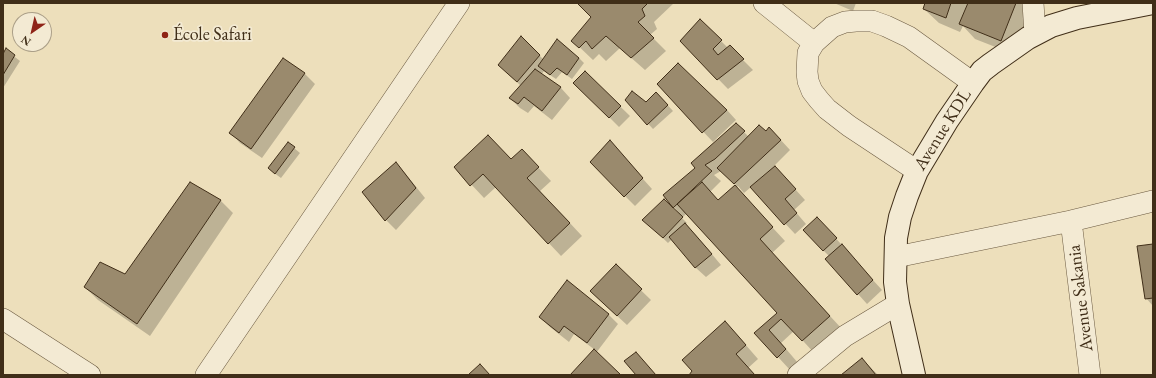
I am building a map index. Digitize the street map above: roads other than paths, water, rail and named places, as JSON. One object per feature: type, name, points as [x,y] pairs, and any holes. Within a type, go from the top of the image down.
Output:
[{"type":"street","points":[[206,375],[459,3]]},
{"type":"street","points":[[764,3],[814,43]]},
{"type":"street","points":[[1033,3],[1035,34]]},
{"type":"street","name":"Avenue KDL","points":[[914,375],[898,304],[895,282],[896,238],[906,196],[917,171],[947,121],[982,72],[1028,38],[1051,26],[1076,18],[1153,3]]},
{"type":"street","points":[[917,171],[849,126],[827,109],[819,100],[812,91],[806,72],[808,53],[814,43],[832,27],[844,22],[872,21],[886,26],[909,38],[973,83]]},
{"type":"street","points":[[896,257],[1153,201]]},
{"type":"street","name":"Avenue Sakania","points":[[1071,220],[1090,375]]},
{"type":"street","points":[[798,375],[845,336],[898,304]]},
{"type":"street","points":[[3,319],[90,375]]},
{"type":"place","name":"École Safari","points":[[165,35]]}]
